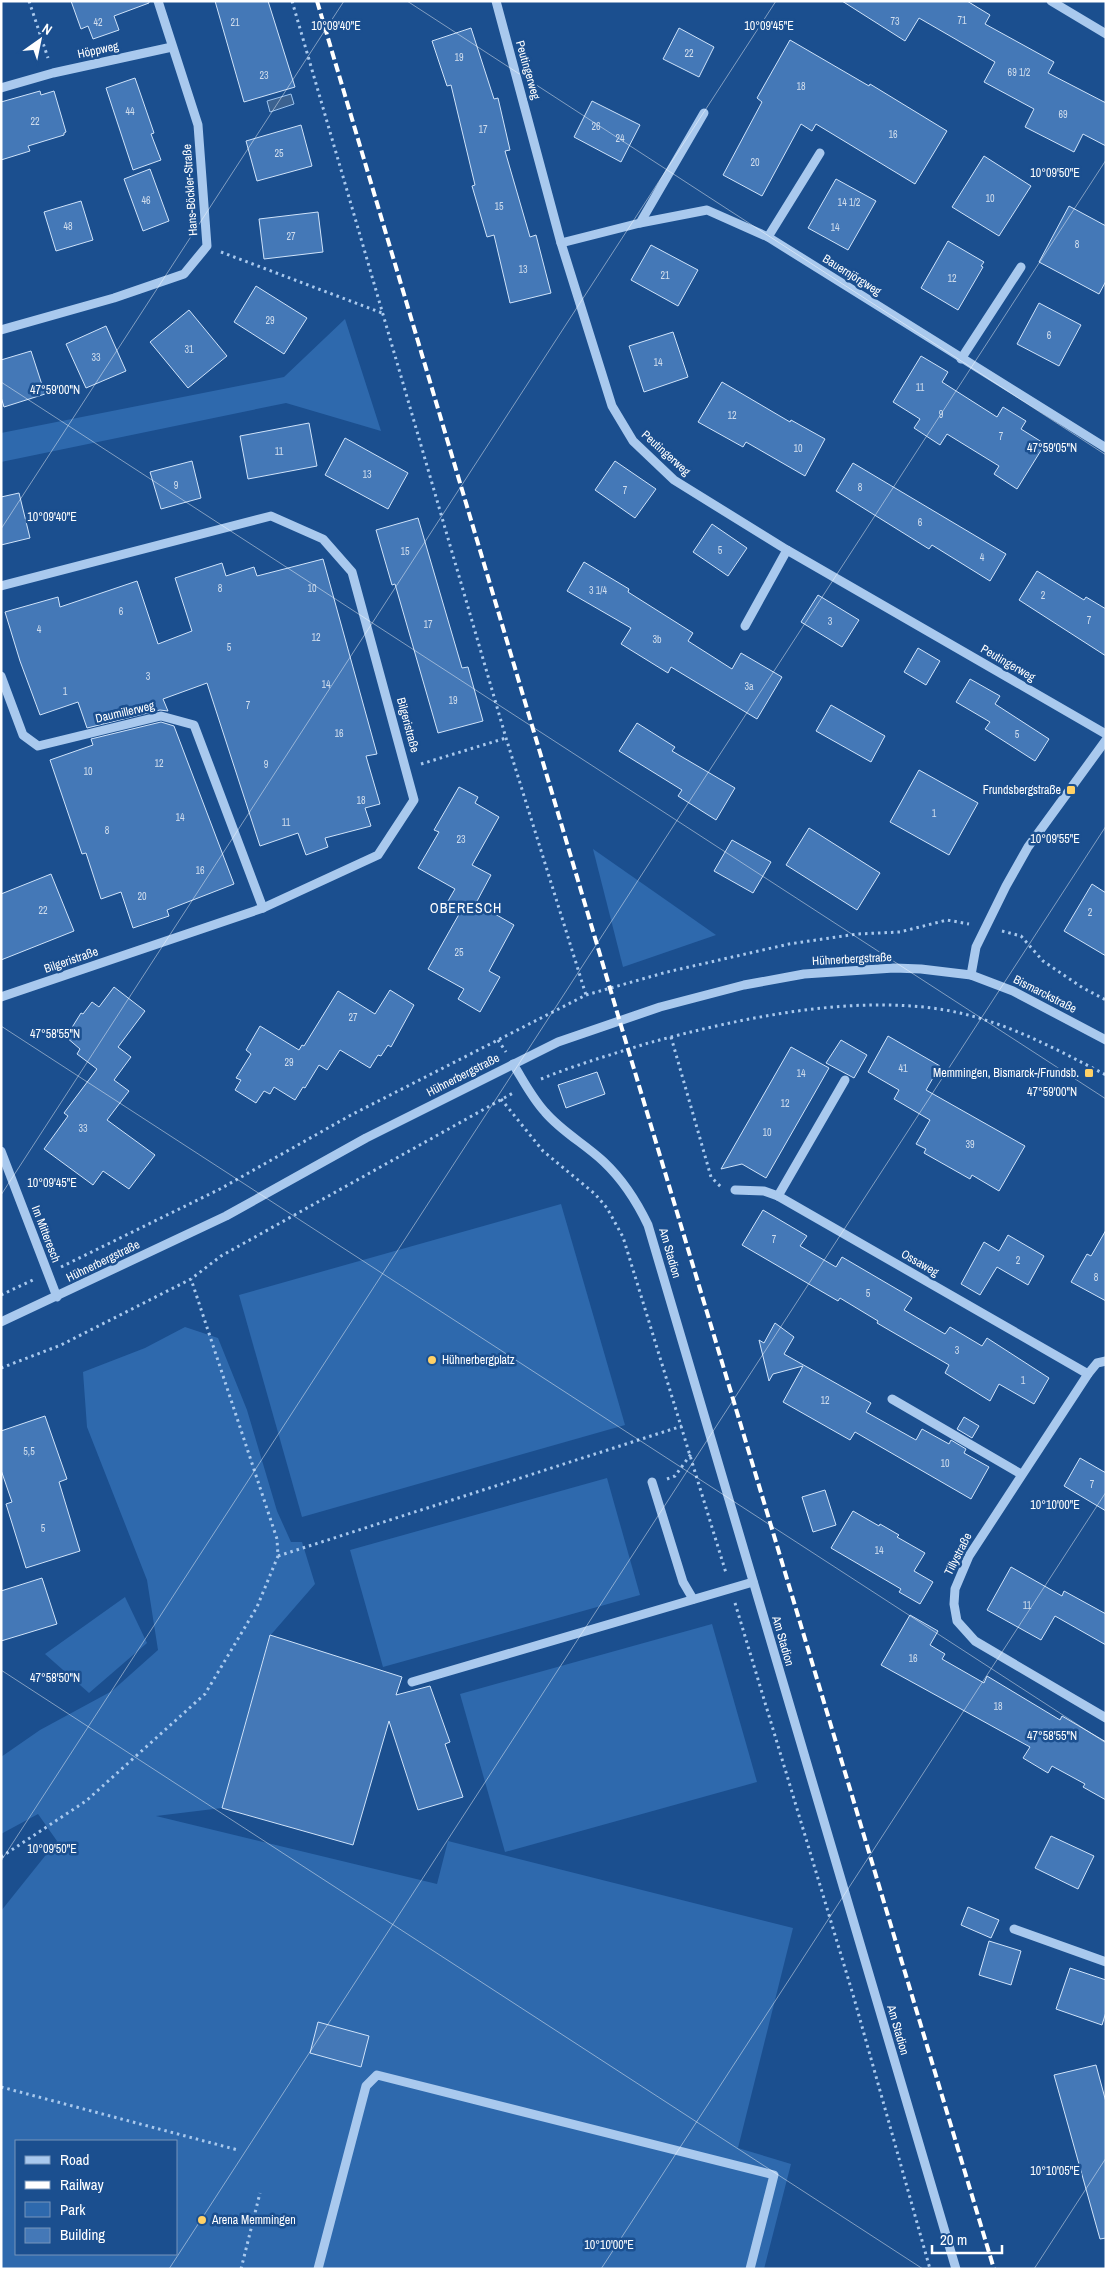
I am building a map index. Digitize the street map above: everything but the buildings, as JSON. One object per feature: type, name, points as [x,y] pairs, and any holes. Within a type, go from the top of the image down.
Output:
[{"type":"street","name":"Hans-Böckler-Straße","points":[[1,330],[114,298],[184,274],[207,246],[198,125],[158,1]]},
{"type":"street","name":"Peutingerweg","points":[[496,1],[561,243],[612,406],[633,441],[674,480],[787,550],[1106,734]]},
{"type":"street","points":[[1051,1],[1106,34]]},
{"type":"street","name":"Höppweg","points":[[1,88],[53,72],[172,47]]},
{"type":"street","points":[[640,223],[704,113]]},
{"type":"street","points":[[768,237],[820,153]]},
{"type":"street","name":"Bauernjörgweg","points":[[561,243],[640,223],[707,210],[768,237],[1106,448]]},
{"type":"street","points":[[961,358],[1021,267]]},
{"type":"street","name":"Bilgeristraße","points":[[1,586],[271,516],[323,539],[352,572],[414,800],[378,855],[263,908],[1,997]]},
{"type":"street","points":[[745,626],[787,550]]},
{"type":"street","name":"Daumillerweg","points":[[1,676],[23,735],[38,746],[161,716],[194,725],[263,908]]},
{"type":"street","points":[[971,975],[976,947],[1006,886],[1028,847],[1106,740]]},
{"type":"street","name":"Hühnerbergstraße","points":[[1,1322],[226,1216],[366,1138],[513,1064],[588,1030],[660,1006],[744,985],[804,974],[894,968],[971,975]]},
{"type":"street","name":"Bismarckstraße","points":[[971,975],[1013,991],[1106,1040]]},
{"type":"street","name":"Am Stadion","points":[[513,1064],[534,1099],[559,1126],[603,1161],[617,1175],[632,1195],[648,1225],[956,2269]]},
{"type":"street","points":[[778,1196],[845,1080]]},
{"type":"street","name":"Im Mitteresch","points":[[1,1151],[57,1297]]},
{"type":"street","name":"Ossaweg","points":[[735,1190],[764,1191],[778,1196],[1088,1374]]},
{"type":"street","name":"Tillystraße","points":[[1106,1361],[1097,1363],[1088,1374],[969,1556],[959,1575],[955,1589],[954,1604],[957,1622],[965,1633],[996,1655],[1106,1718]]},
{"type":"street","points":[[892,1399],[1021,1474]]},
{"type":"street","points":[[652,1482],[683,1582],[693,1599]]},
{"type":"street","points":[[412,1682],[753,1582]]},
{"type":"street","points":[[1014,1929],[1106,1962]]},
{"type":"street","points":[[318,2269],[366,2086],[377,2075],[774,2175],[750,2269]]},
{"type":"path","points":[[29,1],[53,72]]},
{"type":"path","points":[[73,1262],[220,1189],[351,1115],[586,995],[506,738],[292,1]]},
{"type":"path","points":[[207,246],[382,313]]},
{"type":"path","points":[[407,769],[506,738]]},
{"type":"path","points":[[1,1368],[61,1345],[191,1279],[221,1256],[526,1086],[564,1069],[671,1037],[749,1019],[806,1010],[859,1006],[916,1007],[958,1012],[1002,1024],[1045,1043],[1106,1075]]},
{"type":"path","points":[[671,1037],[711,1177],[720,1186],[735,1190]]},
{"type":"path","points":[[501,1099],[532,1139],[556,1163],[594,1194],[607,1208],[622,1237],[691,1454],[854,1998],[930,2269]]},
{"type":"path","points":[[1,1857],[86,1801],[205,1694],[257,1607],[278,1556],[277,1539],[191,1279]]},
{"type":"path","points":[[1,1295],[18,1287]]},
{"type":"path","points":[[278,1556],[682,1426]]},
{"type":"path","points":[[652,1482],[675,1476],[691,1454]]},
{"type":"path","points":[[1,2087],[238,2150]]},
{"type":"path","points":[[241,2269],[260,2194]]},
{"type":"green space","points":[[345,319],[381,431],[286,403],[1,462],[1,433],[284,377]]},
{"type":"green space","points":[[593,849],[716,935],[623,967]]},
{"type":"green space","name":"Hühnerbergplatz","points":[[561,1204],[625,1425],[302,1517],[239,1295]]},
{"type":"green space","points":[[185,1327],[218,1338],[247,1410],[277,1511],[291,1542],[302,1542],[315,1584],[269,1637],[222,1808],[156,1816],[437,1884],[448,1841],[793,1928],[738,2148],[791,2164],[764,2269],[1,2269],[1,1911],[57,1841],[38,1814],[1,1834],[1,1757],[40,1730],[112,1691],[158,1650],[147,1580],[87,1427],[83,1372],[145,1348]]},
{"type":"green space","points":[[607,1478],[640,1595],[383,1667],[350,1550]]},
{"type":"green space","points":[[125,1597],[147,1643],[89,1693],[45,1654]]},
{"type":"green space","points":[[712,1624],[757,1782],[505,1852],[460,1694]]},
{"type":"shaded area","points":[[291,94],[294,104],[270,112],[267,101]]},
{"type":"railway","points":[[317,1],[628,1049],[994,2269]]},
{"type":"place","name":"Frundsbergstraße","points":[[1071,790]]},
{"type":"place","name":"Memmingen, Bismarck-/Frundsb.","points":[[1089,1073]]},
{"type":"place","name":"Hühnerbergplatz","points":[[432,1360]]},
{"type":"place","name":"Arena Memmingen","points":[[202,2220]]},
{"type":"district","name":"OBERESCH","points":[[466,908]]}]
